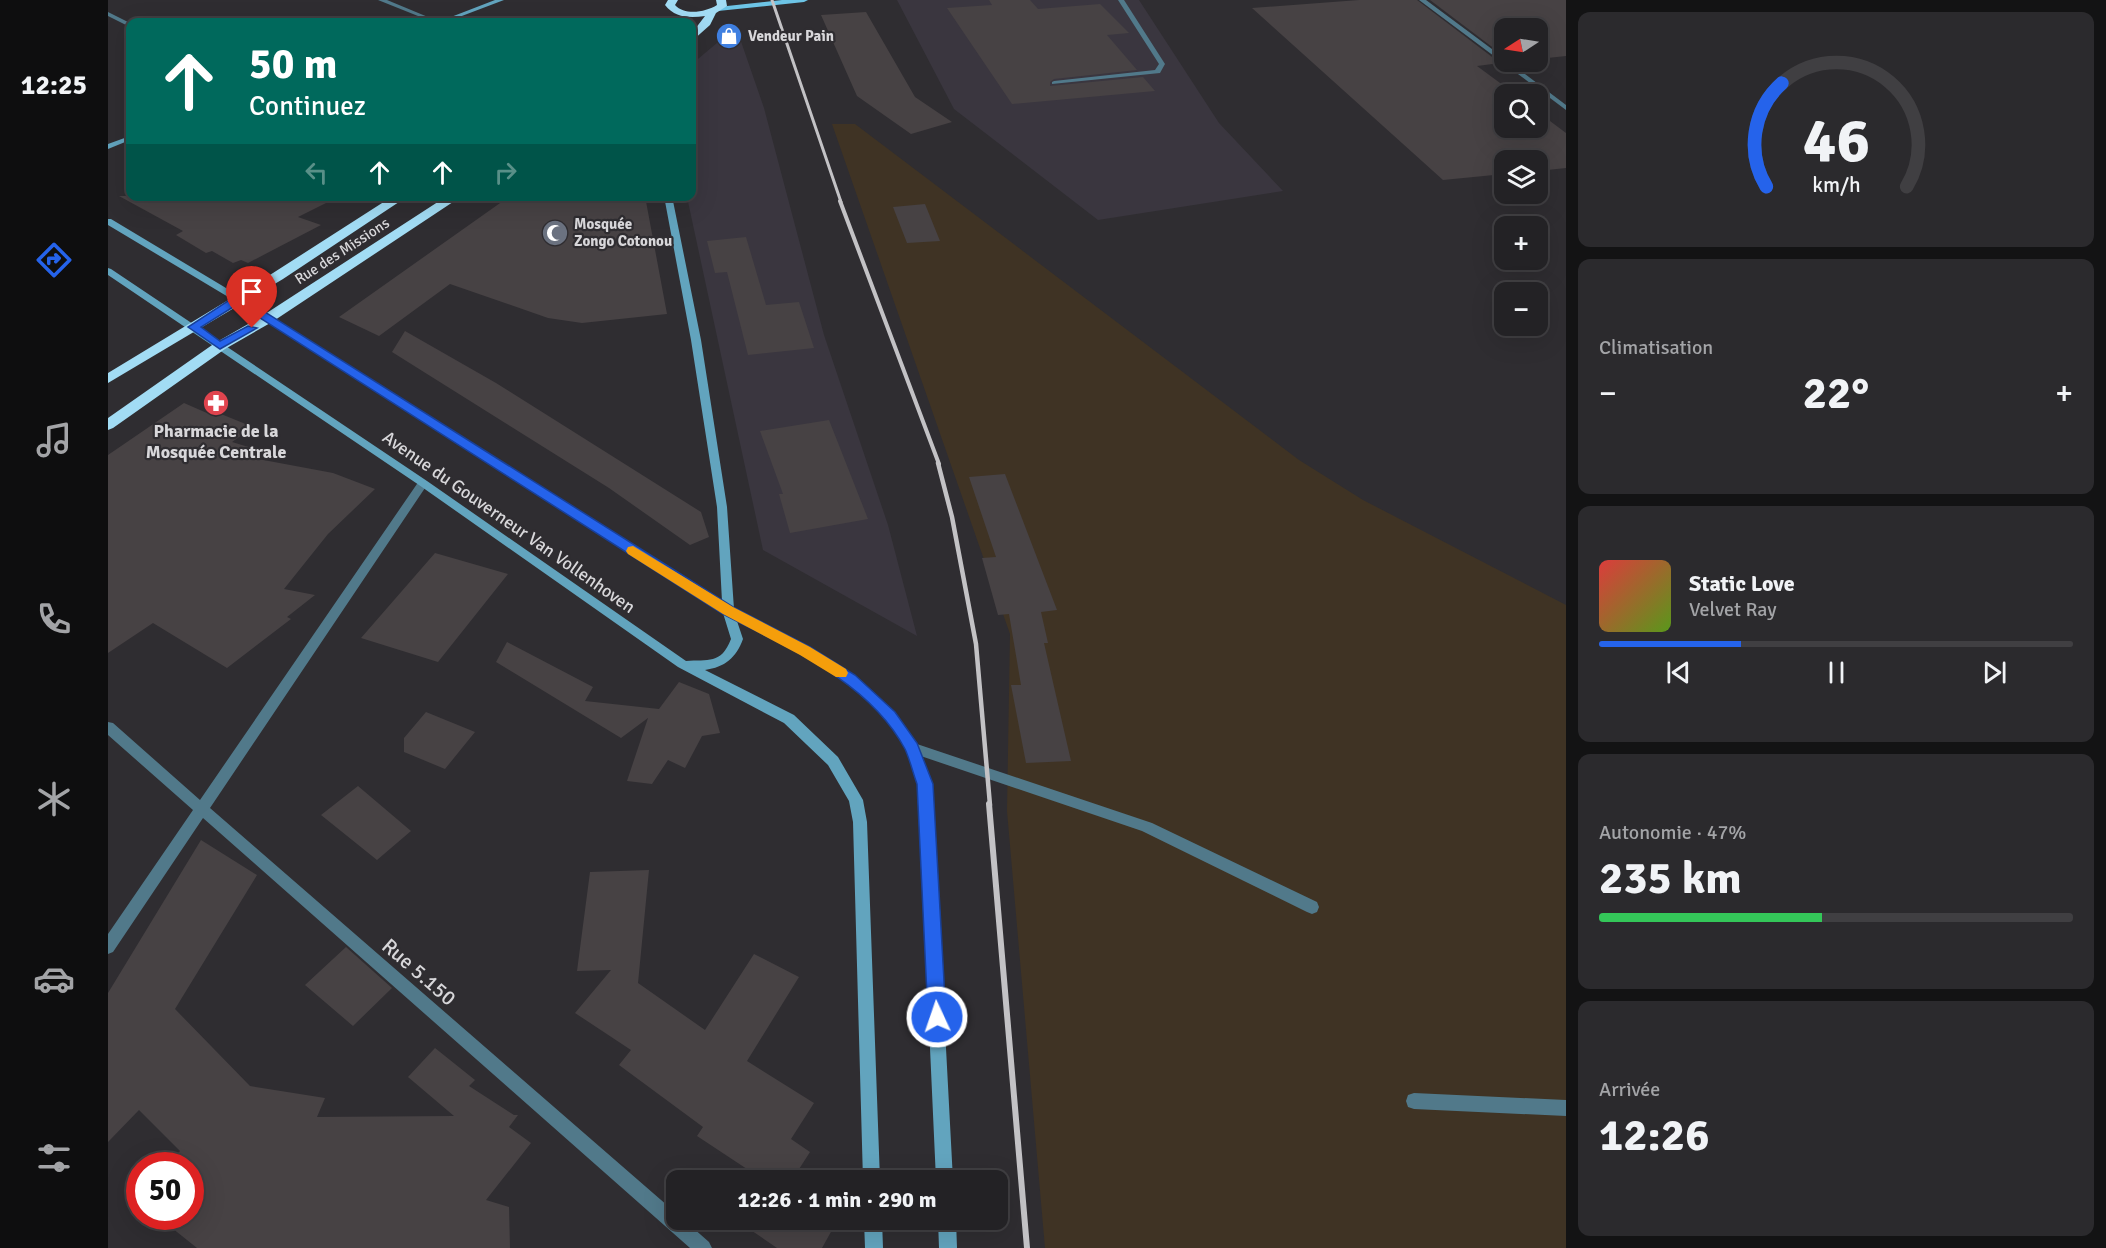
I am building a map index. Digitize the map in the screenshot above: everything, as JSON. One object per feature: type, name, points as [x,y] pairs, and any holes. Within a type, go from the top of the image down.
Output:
[{"type":"highway","points":[[671,4],[675,10],[688,14],[717,7]]},
{"type":"highway","points":[[696,34],[707,23],[717,7]]},
{"type":"highway","name":"Rue des Missions","points":[[108,379],[394,201]]},
{"type":"highway","name":"Rue des Missions","points":[[108,426],[220,346],[267,319],[448,201]]},
{"type":"main road","points":[[450,18],[501,0]]},
{"type":"main road","points":[[717,7],[804,0]]},
{"type":"main road","points":[[108,147],[126,140]]},
{"type":"main road","points":[[669,201],[696,340],[722,507],[728,611],[737,639],[730,656],[708,666],[682,664]]},
{"type":"main road","name":"Avenue du Gouverneur Van Vollenhoven","points":[[108,221],[238,299],[728,611],[805,651],[850,678],[890,716],[911,747],[925,784],[944,1170]]},
{"type":"main road","name":"Avenue du Gouverneur Van Vollenhoven","points":[[108,271],[423,483],[682,664],[789,719],[833,761],[856,800],[860,822],[872,1170]]},
{"type":"main road","points":[[873,1230],[874,1248]]},
{"type":"main road","points":[[947,1230],[948,1248]]},
{"type":"street","points":[[381,0],[428,18]]},
{"type":"street","points":[[1054,83],[1158,72],[1162,64],[1121,0]]},
{"type":"street","points":[[1422,0],[1494,53]]},
{"type":"street","points":[[108,14],[126,23]]},
{"type":"street","points":[[1519,72],[1566,108]]},
{"type":"street","points":[[108,947],[423,483]]},
{"type":"street","name":"Rue 5.150","points":[[108,727],[703,1248]]},
{"type":"street","points":[[911,747],[1147,827],[1312,907]]},
{"type":"street","points":[[1414,1101],[1566,1108]]},
{"type":"shaded area","points":[[897,0],[1139,0],[1219,123],[1283,191],[1098,220],[954,109]]},
{"type":"shaded area","points":[[736,27],[764,108],[824,335],[888,525],[917,636],[763,550],[688,201],[696,201],[696,61]]},
{"type":"shaded area","points":[[832,124],[855,124],[1299,460],[1363,500],[1566,605],[1566,1248],[1045,1248],[1007,811],[1010,634]]},
{"type":"building","points":[[989,0],[1030,0],[1038,9],[1100,4],[1129,33],[1107,35],[1137,70],[1054,79],[1050,82],[1050,86],[1143,77],[1155,91],[1012,104],[947,8],[992,5]]},
{"type":"building","points":[[1359,0],[1417,0],[1494,58],[1494,64],[1477,66],[1501,84],[1494,84],[1494,138],[1548,138],[1548,120],[1566,133],[1566,168],[1548,170],[1548,150],[1494,150],[1494,175],[1443,180],[1252,8]]},
{"type":"building","points":[[1430,0],[1566,0],[1566,56],[1548,58],[1548,18],[1494,18],[1494,48]]},
{"type":"building","points":[[866,12],[915,97],[952,122],[911,134],[857,96],[821,15]]},
{"type":"building","points":[[128,201],[330,201],[298,217],[321,225],[248,263],[241,260],[233,263],[212,251],[206,253],[176,235],[183,231]]},
{"type":"building","name":"Mosquée Zongo Cotonou","points":[[503,201],[646,201],[667,314],[582,323],[548,318],[450,284],[379,336],[339,317]]},
{"type":"building","points":[[925,204],[940,241],[907,243],[893,207]]},
{"type":"building","points":[[746,237],[766,305],[799,302],[814,348],[748,355],[727,272],[715,273],[707,241]]},
{"type":"building","points":[[405,331],[496,383],[701,512],[709,537],[690,545],[609,488],[392,352]]},
{"type":"building","points":[[184,403],[216,417],[221,414],[253,427],[232,442],[262,451],[253,458],[333,473],[375,489],[328,534],[284,589],[315,595],[287,617],[291,619],[227,668],[153,623],[108,653],[108,455]]},
{"type":"building","points":[[829,420],[868,519],[790,533],[779,494],[783,494],[760,431]]},
{"type":"building","points":[[1005,474],[1057,610],[1041,612],[1048,643],[1044,643],[1071,761],[1026,763],[1011,685],[1021,685],[1009,614],[998,615],[982,558],[996,557],[969,477]]},
{"type":"building","points":[[435,553],[508,574],[438,662],[361,638]]},
{"type":"building","points":[[507,642],[593,687],[585,701],[659,709],[679,682],[709,694],[720,733],[702,736],[685,768],[668,760],[652,784],[627,781],[648,718],[621,738],[496,662]]},
{"type":"building","points":[[426,712],[475,732],[445,769],[404,752],[404,738]]},
{"type":"building","points":[[358,786],[411,831],[377,860],[321,815]]},
{"type":"building","points":[[201,840],[257,875],[175,1009],[250,1086],[325,1098],[317,1117],[454,1116],[408,1077],[435,1048],[475,1080],[469,1086],[514,1115],[518,1115],[509,1127],[531,1143],[486,1200],[509,1207],[510,1248],[197,1248],[174,1230],[204,1230],[204,1152],[179,1152],[139,1110],[108,1142],[108,993]]},
{"type":"building","points":[[649,870],[638,983],[705,1030],[754,954],[799,977],[747,1061],[814,1103],[791,1139],[810,1152],[798,1170],[748,1170],[697,1136],[703,1127],[619,1065],[631,1050],[575,1013],[611,970],[577,971],[590,872]]},
{"type":"building","points":[[346,947],[392,988],[353,1026],[305,985]]},
{"type":"building","points":[[751,1230],[832,1230],[822,1248],[777,1248]]},
{"type":"railway","points":[[772,0],[841,202]]},
{"type":"railway","points":[[840,201],[939,464]]},
{"type":"railway","points":[[938,463],[952,517],[976,644],[990,805]]},
{"type":"railway","points":[[989,804],[1027,1248]]},
{"type":"slow traffic","points":[[633,551],[728,611],[805,651],[841,673]]},
{"type":"place","name":"Vendeur Pain","points":[[729,36]]},
{"type":"place","name":"Mosquée Zongo Cotonou","points":[[555,233]]},
{"type":"place","name":"Pharmacie de la Mosquée Centrale","points":[[216,403]]},
{"type":"route","points":[[252,328],[220,346],[194,327],[238,299],[728,611],[805,651],[850,678],[890,716],[911,747],[925,784],[937,1017]]}]
